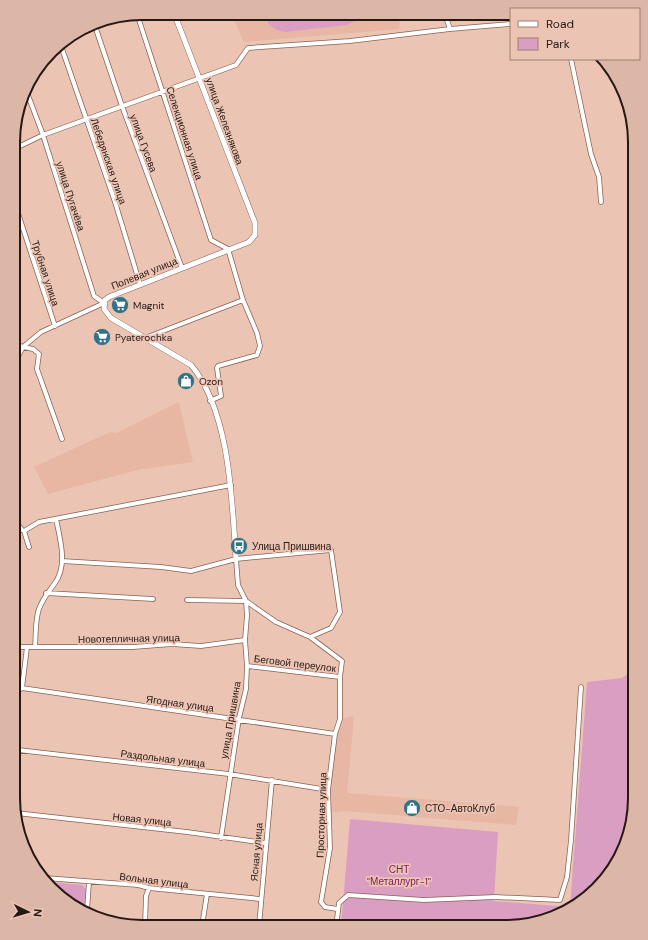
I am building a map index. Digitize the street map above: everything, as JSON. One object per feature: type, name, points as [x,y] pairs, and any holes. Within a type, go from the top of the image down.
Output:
[{"type":"street","name":"Селекционная улица","points":[[139,20],[212,240],[228,249]]},
{"type":"street","name":"улица Железнякова","points":[[177,20],[255,223],[255,235]]},
{"type":"street","points":[[446,20],[450,29]]},
{"type":"street","points":[[20,146],[43,135],[122,106],[200,80],[236,65],[248,48],[350,41],[450,29],[510,24]]},
{"type":"street","name":"улица Гусева","points":[[96,29],[122,106],[182,268]]},
{"type":"street","name":"Лебедянская улица","points":[[62,49],[140,284]]},
{"type":"street","points":[[571,60],[591,154],[599,177],[601,202]]},
{"type":"street","name":"улица Пугачёва","points":[[28,96],[43,135],[94,296],[104,303]]},
{"type":"street","name":"Трубная улица","points":[[20,221],[54,326]]},
{"type":"street","name":"Полевая улица","points":[[23,347],[35,336],[104,303],[109,297],[249,242],[255,235]]},
{"type":"street","points":[[210,400],[221,396],[218,366],[257,355],[259,353],[260,346],[257,333],[243,300],[228,249]]},
{"type":"street","points":[[145,338],[243,300]]},
{"type":"street","name":"улица Пришвина","points":[[104,303],[104,309],[112,318],[191,365],[200,375],[221,432],[231,485],[238,585],[246,601],[247,615],[245,640],[247,666],[246,689],[238,718],[221,838]]},
{"type":"street","points":[[20,346],[33,349],[39,354],[37,369],[62,439]]},
{"type":"street","points":[[20,353],[23,347]]},
{"type":"street","points":[[24,531],[38,522],[56,520],[231,485]]},
{"type":"street","points":[[35,647],[38,611],[46,593],[56,582],[62,561],[62,545],[56,520]]},
{"type":"street","points":[[20,527],[24,531],[30,547]]},
{"type":"street","points":[[62,561],[161,567],[191,571],[236,559],[332,550],[340,612],[331,628],[310,637],[276,622],[246,601],[187,600]]},
{"type":"street","points":[[46,593],[154,599]]},
{"type":"street","name":"Просторная улица","points":[[310,637],[342,661],[340,677],[340,719],[335,734],[328,790],[330,848],[321,902],[325,907],[338,909]]},
{"type":"street","name":"Новотепличная улица","points":[[20,647],[133,647],[172,644],[201,646],[245,640]]},
{"type":"street","points":[[22,688],[27,647]]},
{"type":"street","name":"Беговой переулок","points":[[247,666],[340,677]]},
{"type":"street","points":[[337,920],[339,903],[348,895],[424,900],[495,897],[560,900],[567,877],[571,840],[581,687]]},
{"type":"street","name":"Ягодная улица","points":[[22,688],[238,718],[335,734]]},
{"type":"street","name":"Раздольная улица","points":[[20,750],[229,774],[328,790]]},
{"type":"street","name":"Ясная улица","points":[[259,920],[265,843],[272,780]]},
{"type":"street","name":"Новая улица","points":[[21,814],[187,832],[265,843]]},
{"type":"street","name":"Вольная улица","points":[[51,879],[138,885],[149,888],[260,900]]},
{"type":"street","points":[[87,907],[89,882]]},
{"type":"street","points":[[144,920],[146,896],[149,888]]},
{"type":"street","points":[[203,920],[207,894]]},
{"type":"shaded area","points":[[234,20],[398,20],[400,23],[399,29],[244,42]]},
{"type":"shaded area","points":[[176,403],[179,403],[193,462],[137,470],[48,494],[34,467],[110,432],[116,433]]},
{"type":"shaded area","points":[[354,716],[347,793],[519,807],[516,825],[345,811],[329,813],[328,790],[335,734],[340,719]]},
{"type":"green space","points":[[354,20],[347,25],[285,32],[272,27],[268,21]]},
{"type":"green space","name":"СНТ \"Металлург-1\"","points":[[628,673],[628,806],[626,822],[622,837],[608,866],[587,890],[570,902],[587,682],[622,678]]},
{"type":"green space","name":"СНТ \"Металлург-1\"","points":[[350,819],[498,832],[494,901],[561,906],[538,916],[506,920],[342,920]]},
{"type":"green space","points":[[55,883],[82,885],[87,890],[86,907],[68,895]]},
{"type":"place","name":"Magnit","points":[[120,305]]},
{"type":"place","name":"Pyaterochka","points":[[102,337]]},
{"type":"place","name":"Ozon","points":[[186,381]]},
{"type":"place","name":"Улица Пришвина","points":[[239,546]]},
{"type":"place","name":"СТО-АвтоКлуб","points":[[412,808]]}]
